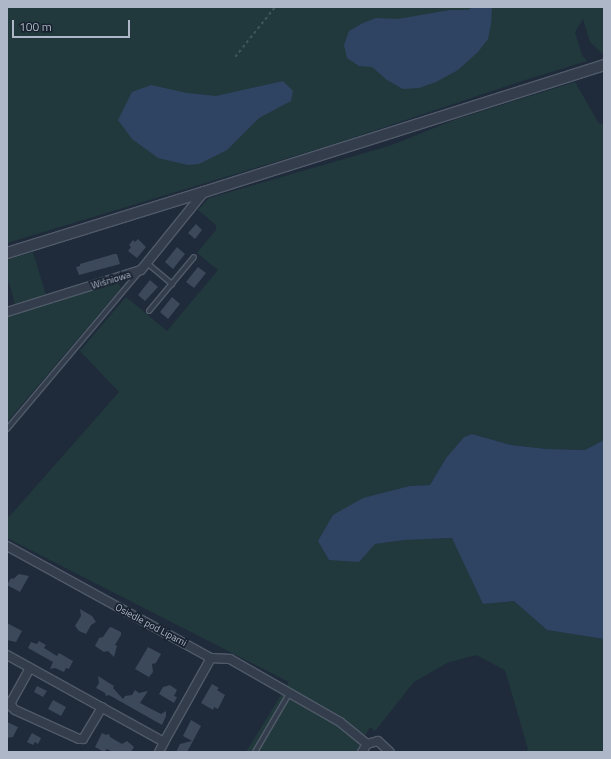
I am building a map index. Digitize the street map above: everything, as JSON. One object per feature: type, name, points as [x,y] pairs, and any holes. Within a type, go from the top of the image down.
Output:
[{"type":"street","points":[[7,253],[604,65]]},
{"type":"street","name":"Wiśniowa","points":[[7,312],[141,270],[204,192]]},
{"type":"street","name":"Osiedle pod Lipami","points":[[7,546],[212,658]]},
{"type":"street","points":[[7,656],[164,742]]},
{"type":"street","points":[[159,752],[212,658],[230,659],[290,692],[340,722],[367,744]]},
{"type":"street","points":[[30,668],[11,702],[12,707],[15,710],[79,739],[83,739],[102,708]]},
{"type":"street","points":[[362,752],[367,744],[378,741],[390,752]]},
{"type":"lane","points":[[149,311],[194,257]]},
{"type":"lane","points":[[147,263],[172,284]]},
{"type":"lane","points":[[7,429],[141,270]]},
{"type":"lane","points":[[255,752],[290,692]]},
{"type":"path","points":[[235,57],[275,7]]},
{"type":"green space","points":[[7,7],[604,7],[604,55],[590,42],[583,19],[575,32],[582,55],[587,61],[522,81],[331,145],[7,243]]},
{"type":"green space","points":[[575,82],[598,122],[604,125],[604,440],[585,450],[547,449],[511,445],[472,434],[464,437],[446,458],[430,485],[410,486],[375,544],[405,540],[453,538],[483,604],[514,601],[547,630],[604,639],[604,752],[526,752],[528,749],[505,670],[476,655],[447,663],[414,682],[375,731],[370,727],[356,752],[246,752],[289,682],[7,538],[7,516],[9,517],[119,392],[80,351],[126,297],[167,331],[218,270],[197,253],[216,230],[216,225],[198,210],[209,198],[389,146],[454,120]]},
{"type":"green space","points":[[33,252],[46,295],[15,304],[7,276],[7,260]]},
{"type":"green space","points":[[117,282],[121,288],[7,422],[7,316]]},
{"type":"water","points":[[473,7],[492,8],[488,39],[478,52],[458,70],[436,82],[419,88],[403,89],[387,80],[372,67],[359,66],[347,58],[344,45],[349,31],[363,23],[376,18],[398,19],[450,10],[468,10]]},
{"type":"water","points":[[283,81],[293,91],[291,101],[259,118],[227,150],[199,164],[188,165],[158,158],[132,139],[118,120],[132,92],[151,85],[187,93],[216,96]]},
{"type":"water","points":[[472,434],[511,445],[547,449],[585,450],[604,440],[604,639],[547,630],[514,601],[483,604],[452,538],[405,540],[375,544],[359,562],[329,560],[318,541],[333,515],[363,498],[410,486],[430,485],[446,458],[464,437]]},
{"type":"building","points":[[196,224],[202,230],[195,239],[188,233]]},
{"type":"building","points":[[138,239],[146,247],[137,258],[128,251],[131,247],[129,245],[133,240],[135,242]]},
{"type":"building","points":[[177,247],[185,254],[173,269],[165,262]]},
{"type":"building","points":[[117,254],[120,264],[79,275],[76,267],[80,266],[80,264]]},
{"type":"building","points":[[198,267],[206,273],[194,288],[186,282]]},
{"type":"building","points":[[150,280],[158,287],[145,301],[138,295]]},
{"type":"building","points":[[172,297],[180,304],[168,319],[160,312]]},
{"type":"building","points":[[19,574],[29,576],[20,592],[7,585],[11,578],[13,579]]},
{"type":"building","points":[[80,609],[92,616],[96,622],[91,625],[86,634],[79,631],[75,626],[81,616]]},
{"type":"building","points":[[7,623],[22,631],[16,642],[7,640]]},
{"type":"building","points":[[111,627],[121,632],[121,635],[115,645],[117,646],[114,657],[108,651],[104,652],[95,646],[99,638],[103,637]]},
{"type":"building","points":[[39,641],[46,645],[44,648],[57,656],[59,653],[73,661],[69,669],[66,668],[64,672],[55,668],[50,669],[53,662],[28,648],[31,642],[37,644]]},
{"type":"building","points":[[148,647],[161,654],[156,663],[152,664],[153,672],[149,677],[135,669]]},
{"type":"building","points":[[98,676],[114,686],[113,688],[123,699],[125,696],[132,695],[135,690],[139,693],[148,691],[140,703],[161,714],[166,711],[166,716],[162,725],[109,695],[106,696],[105,693],[96,688],[99,683]]},
{"type":"building","points":[[212,684],[219,688],[217,690],[225,695],[218,709],[214,707],[213,710],[201,703]]},
{"type":"building","points":[[170,685],[177,690],[174,696],[177,697],[174,703],[159,694],[163,687]]},
{"type":"building","points":[[37,686],[47,691],[43,697],[34,692]]},
{"type":"building","points":[[53,700],[66,707],[61,716],[48,709]]},
{"type":"building","points":[[191,720],[201,726],[187,752],[176,752],[180,744],[192,741],[183,736]]},
{"type":"building","points":[[7,722],[18,727],[13,737],[7,738]]},
{"type":"building","points":[[32,733],[41,738],[38,744],[35,742],[33,745],[27,742]]},
{"type":"building","points":[[102,733],[106,735],[109,734],[110,737],[122,744],[127,741],[134,747],[131,752],[113,752],[107,749],[104,752],[95,747]]}]
